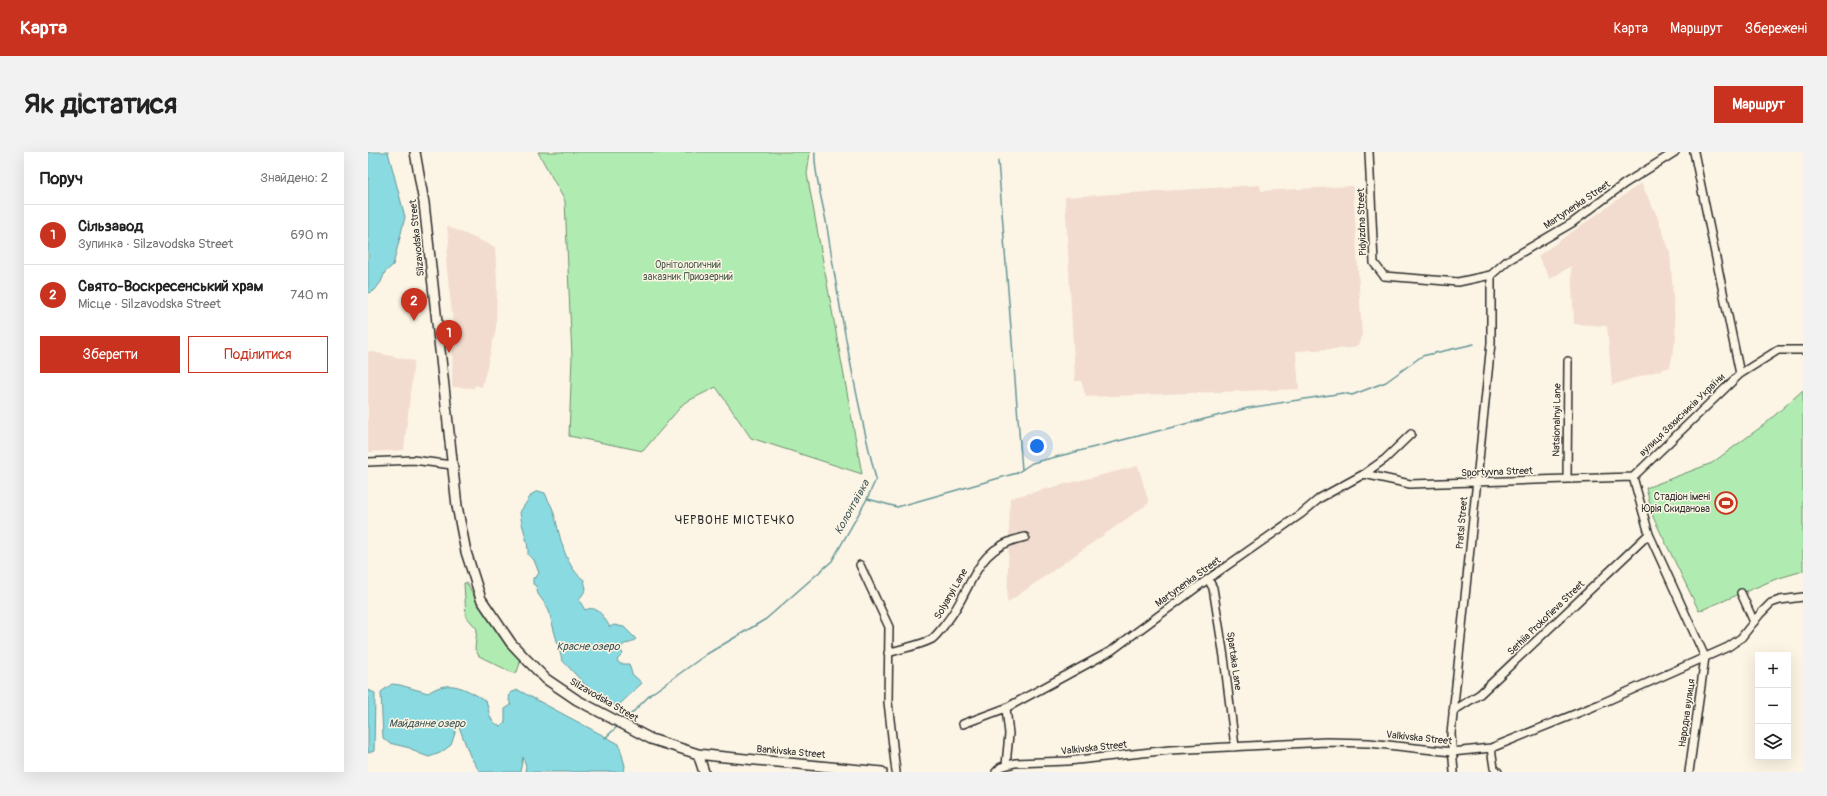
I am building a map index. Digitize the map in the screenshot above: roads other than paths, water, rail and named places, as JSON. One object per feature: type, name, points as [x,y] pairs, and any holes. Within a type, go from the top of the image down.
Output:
[{"type":"main road","name":"Silzavodska Street","points":[[415,152],[424,202],[452,465],[466,552],[481,599],[512,643],[546,679],[577,700],[651,739],[698,754]]},
{"type":"main road","name":"Bankivska Street","points":[[698,754],[882,772]]},
{"type":"main road","points":[[698,754],[704,772]]},
{"type":"street","name":"Pidyizdna Street","points":[[1369,152],[1374,263],[1384,276],[1458,282],[1491,275]]},
{"type":"street","name":"Martynenka Street","points":[[1491,275],[1507,261],[1572,223],[1624,184],[1675,152]]},
{"type":"street","name":"вулиця Захисників України","points":[[1633,477],[1740,374],[1694,152]]},
{"type":"street","name":"Pratsi Street","points":[[1454,772],[1452,752],[1453,711],[1466,604],[1476,483],[1491,343],[1491,275]]},
{"type":"street","points":[[1740,374],[1778,350],[1803,350]]},
{"type":"street","name":"Natsionalnyi Lane","points":[[1567,479],[1568,361]]},
{"type":"street","name":"Martynenka Street","points":[[963,724],[1006,708],[1111,651],[1208,579],[1301,514],[1320,498],[1364,474],[1385,459],[1411,434]]},
{"type":"street","points":[[368,462],[413,460],[452,465]]},
{"type":"street","name":"Sportyvna Street","points":[[1364,474],[1410,484],[1633,477]]},
{"type":"street","points":[[1633,477],[1649,534],[1705,657]]},
{"type":"street","name":"Serhiia Prokofieva Street","points":[[1453,711],[1480,694],[1649,534]]},
{"type":"street","name":"Solyanyi Lane","points":[[888,653],[932,638],[952,616],[977,569],[987,556],[1008,541],[1025,537]]},
{"type":"street","points":[[860,565],[889,627],[889,717],[896,772]]},
{"type":"street","name":"Spartaka Lane","points":[[1208,579],[1213,588],[1222,641],[1235,747]]},
{"type":"street","points":[[1741,593],[1754,622]]},
{"type":"street","name":"Valkivska Street","points":[[1006,765],[1068,761],[1170,750],[1333,742],[1370,743],[1452,752],[1492,748],[1600,704],[1728,647],[1741,638],[1771,603],[1780,600],[1803,597]]},
{"type":"street","name":"Народна вулиця","points":[[1689,772],[1705,657]]},
{"type":"street","points":[[996,772],[1006,765],[1009,734],[1006,708]]},
{"type":"street","points":[[1492,748],[1494,768],[1498,772]]},
{"type":"water","points":[[368,152],[388,152],[405,217],[393,265],[385,272],[381,282],[374,291],[368,293]]},
{"type":"water","name":"Красне озеро","points":[[538,491],[545,493],[553,510],[563,548],[571,566],[584,580],[586,589],[579,600],[585,610],[597,610],[610,627],[614,625],[624,627],[636,639],[630,643],[624,644],[620,649],[623,654],[617,660],[620,664],[629,664],[632,674],[642,683],[618,706],[611,704],[590,690],[562,660],[548,608],[538,594],[536,586],[533,584],[533,578],[539,573],[534,560],[528,555],[520,512],[532,494]]},
{"type":"water","name":"Майданне озеро","points":[[392,684],[428,693],[444,686],[465,689],[486,701],[490,716],[494,722],[501,726],[505,722],[505,709],[511,705],[509,700],[510,693],[518,690],[619,744],[625,766],[624,772],[525,772],[526,766],[523,757],[520,772],[480,772],[470,756],[458,724],[451,745],[440,753],[429,757],[410,748],[389,743],[383,738],[381,692]]},
{"type":"water","points":[[368,690],[375,693],[374,751],[368,753]]},
{"type":"waterway","name":"Колонтаївка","points":[[624,721],[651,694],[707,654],[766,619],[832,561],[867,499],[876,479],[848,353],[826,219],[817,178],[815,152]]},
{"type":"waterway","points":[[998,161],[1022,470]]},
{"type":"waterway","points":[[868,499],[897,507],[1017,473],[1032,463],[1248,408],[1343,393],[1352,395],[1386,382],[1422,356],[1474,344]]},
{"type":"waterway","name":"Колонтаївка","points":[[605,738],[618,726]]},
{"type":"place","name":"Свято-Воскресенський храм","points":[[414,321]]},
{"type":"place","name":"Сільзавод","points":[[449,353]]},
{"type":"place","name":"Стадiон імені Юрія Скиданова","points":[[1726,503]]},
{"type":"district","name":"ЧЕРВОНЕ МІСТЕЧКО","points":[[735,520]]},
{"type":"park label","name":"Орнiтологичний заказник Приозерний","points":[[688,270]]}]
